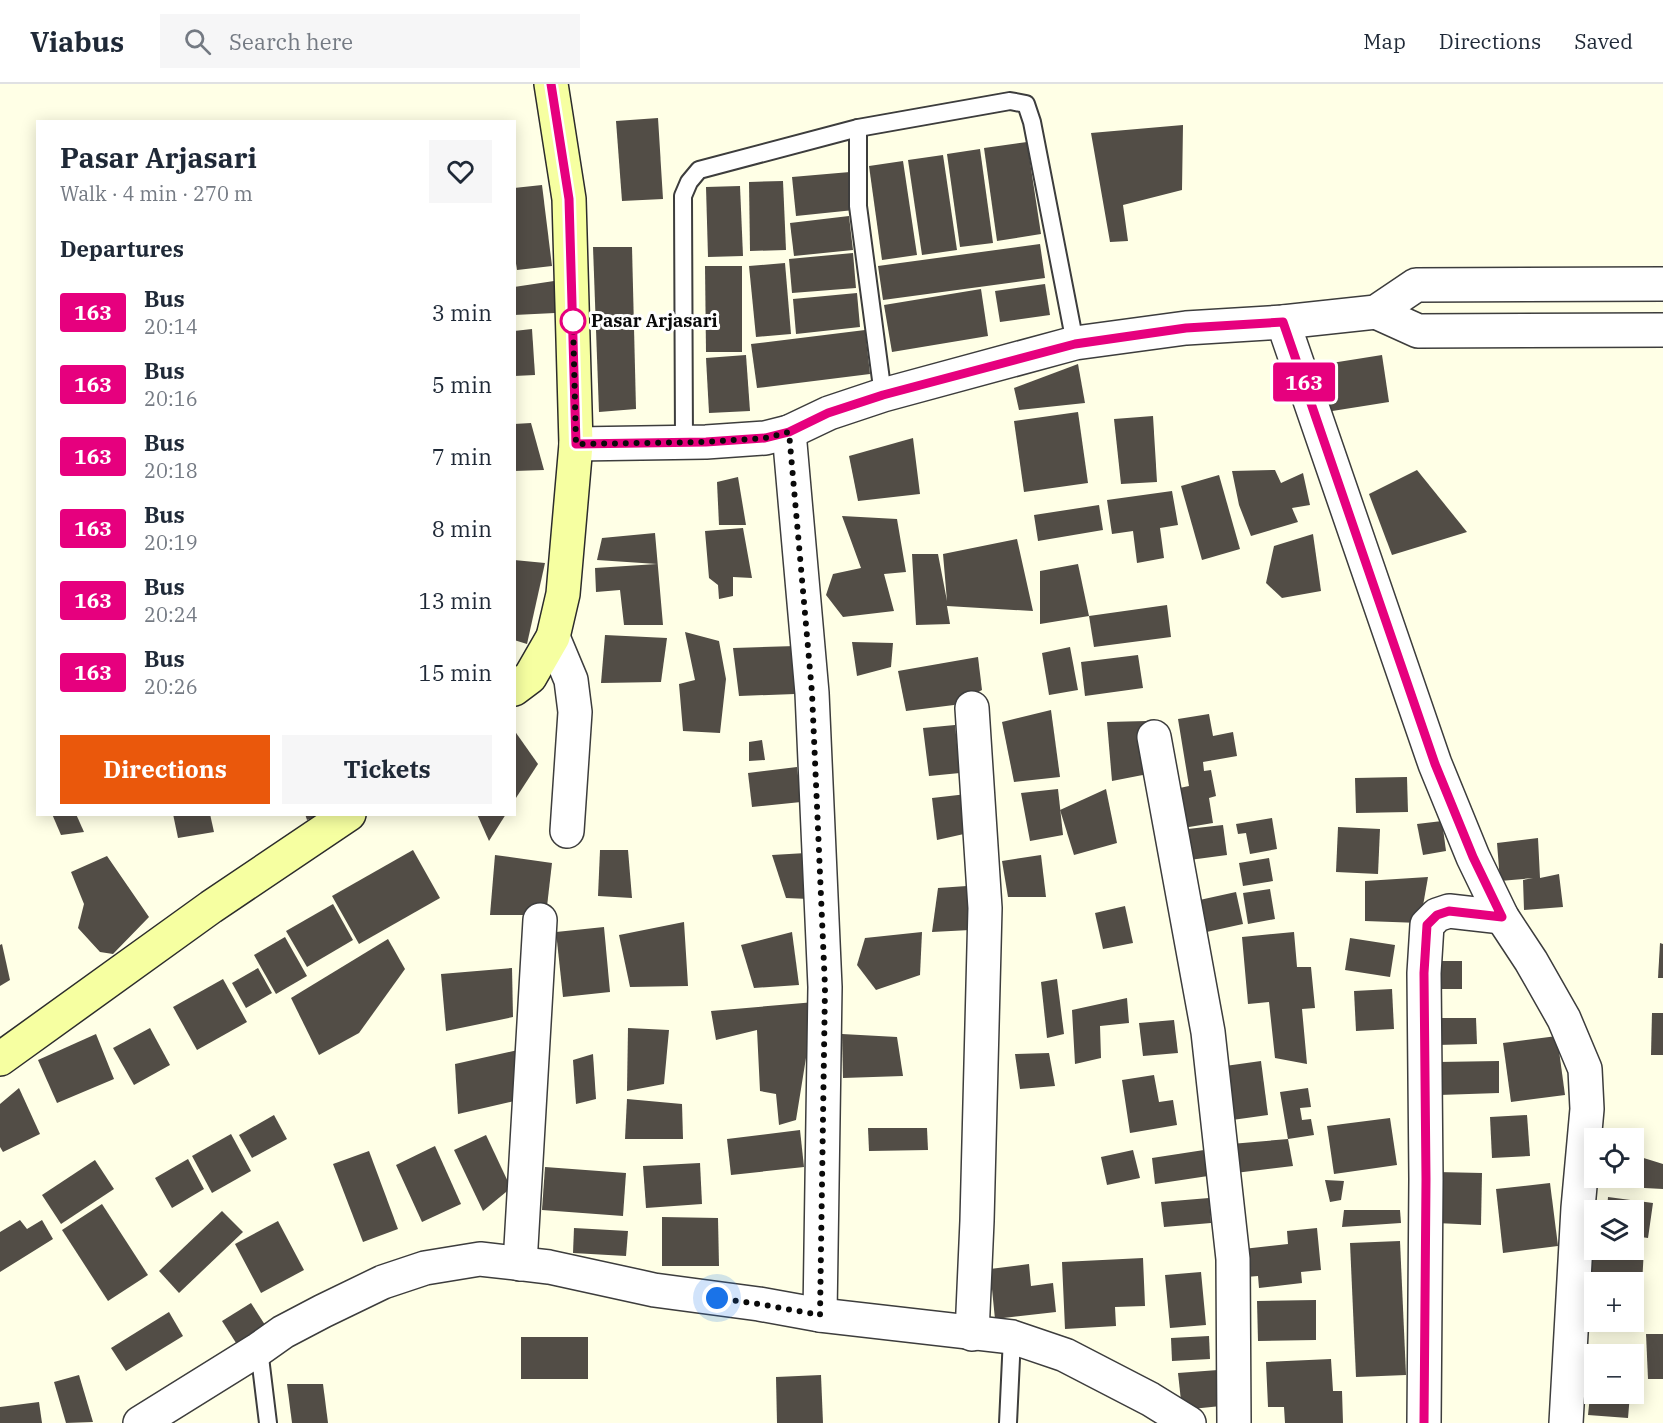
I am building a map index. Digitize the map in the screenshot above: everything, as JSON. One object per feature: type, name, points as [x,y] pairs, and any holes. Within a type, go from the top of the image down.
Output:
[{"type":"street","points":[[516,687],[530,676],[553,638],[563,594],[576,444],[569,199],[551,84]]},
{"type":"street","points":[[576,444],[765,438],[789,432],[828,413],[883,395],[1075,344],[1186,328],[1283,322],[1376,312],[1416,285],[1663,284]]},
{"type":"street","points":[[1376,312],[1418,331],[1663,330]]},
{"type":"street","points":[[1283,322],[1435,764],[1473,857],[1502,917],[1531,961],[1564,1019],[1585,1069],[1587,1109],[1578,1208],[1566,1423]]},
{"type":"street","points":[[789,432],[812,693],[825,987],[820,1315]]},
{"type":"street","points":[[553,638],[571,680],[575,712],[567,831]]},
{"type":"street","points":[[972,708],[985,908],[972,1334]]},
{"type":"street","points":[[1154,737],[1209,1043],[1233,1259],[1234,1423]]},
{"type":"street","points":[[0,1059],[211,907],[346,816]]},
{"type":"street","points":[[1424,1423],[1426,1190],[1424,973],[1427,925],[1437,915],[1449,911],[1502,917]]},
{"type":"street","points":[[520,1264],[540,920]]},
{"type":"street","points":[[140,1423],[259,1349],[282,1332],[383,1282],[425,1268],[480,1259],[549,1267],[654,1290],[820,1315],[1012,1337],[1065,1355],[1189,1423]]},
{"type":"lane","points":[[684,442],[682,196],[689,182],[699,170],[858,128],[1010,101],[1026,104],[1032,122],[1075,344]]},
{"type":"lane","points":[[858,128],[858,206],[883,395]]},
{"type":"lane","points":[[1008,1423],[1012,1337]]},
{"type":"lane","points":[[259,1349],[267,1423]]},
{"type":"building","points":[[658,118],[663,199],[622,201],[616,121]]},
{"type":"building","points":[[1183,125],[1182,190],[1123,205],[1128,241],[1110,242],[1091,133]]},
{"type":"building","points":[[1027,142],[1041,234],[997,241],[984,148]]},
{"type":"building","points":[[980,149],[993,243],[960,247],[947,154]]},
{"type":"building","points":[[943,155],[957,250],[922,255],[908,160]]},
{"type":"building","points":[[903,161],[917,255],[882,260],[869,166]]},
{"type":"building","points":[[850,172],[854,210],[796,216],[792,177]]},
{"type":"building","points":[[783,181],[786,250],[750,251],[749,182]]},
{"type":"building","points":[[542,185],[552,266],[517,270],[516,188]]},
{"type":"building","points":[[740,186],[743,256],[708,257],[706,187]]},
{"type":"building","points":[[849,216],[853,250],[794,256],[790,223]]},
{"type":"building","points":[[1040,244],[1045,278],[883,300],[878,266]]},
{"type":"building","points":[[593,247],[632,247],[636,409],[599,412]]},
{"type":"building","points":[[853,253],[856,288],[792,293],[789,259]]},
{"type":"building","points":[[785,263],[791,334],[756,337],[749,266]]},
{"type":"building","points":[[705,266],[742,266],[742,352],[706,352]]},
{"type":"building","points":[[554,281],[555,313],[516,315],[516,287]]},
{"type":"building","points":[[1045,284],[1050,315],[1000,322],[995,291]]},
{"type":"building","points":[[981,289],[988,336],[892,352],[884,305]]},
{"type":"building","points":[[857,293],[860,327],[796,334],[793,299]]},
{"type":"building","points":[[532,329],[535,375],[516,376],[516,331]]},
{"type":"building","points":[[865,330],[870,374],[757,388],[751,344]]},
{"type":"building","points":[[746,355],[750,411],[709,413],[706,358]]},
{"type":"building","points":[[1382,355],[1389,402],[1326,412],[1319,365]]},
{"type":"building","points":[[1078,364],[1085,403],[1019,410],[1014,388]]},
{"type":"building","points":[[1078,412],[1088,483],[1024,492],[1014,421]]},
{"type":"building","points":[[1153,416],[1157,482],[1121,484],[1114,419]]},
{"type":"building","points":[[531,423],[544,470],[516,471],[516,424]]},
{"type":"building","points":[[913,438],[920,494],[858,501],[849,456]]},
{"type":"building","points":[[1275,470],[1281,483],[1303,473],[1310,505],[1292,508],[1298,522],[1251,536],[1239,505],[1232,471]]},
{"type":"building","points":[[1417,470],[1467,532],[1392,555],[1369,494]]},
{"type":"building","points":[[1219,475],[1240,549],[1202,560],[1181,486]]},
{"type":"building","points":[[738,477],[746,525],[719,525],[717,482]]},
{"type":"building","points":[[1172,491],[1178,525],[1160,528],[1164,558],[1137,563],[1133,531],[1112,534],[1107,500]]},
{"type":"building","points":[[1099,505],[1103,530],[1038,541],[1034,515]]},
{"type":"building","points":[[842,516],[897,519],[906,572],[884,574],[894,611],[843,617],[826,595],[833,574],[861,568]]},
{"type":"building","points":[[743,528],[752,578],[733,577],[733,596],[719,599],[718,585],[709,578],[705,531]]},
{"type":"building","points":[[655,533],[663,625],[624,625],[620,590],[596,592],[595,568],[657,564],[597,560],[602,538]]},
{"type":"building","points":[[1313,534],[1321,591],[1282,598],[1266,583],[1274,546]]},
{"type":"building","points":[[1017,539],[1033,611],[947,606],[950,624],[916,625],[912,554],[938,554],[947,601],[943,554]]},
{"type":"building","points":[[516,560],[545,563],[527,644],[516,641]]},
{"type":"building","points":[[1078,564],[1089,616],[1040,624],[1040,571]]},
{"type":"building","points":[[1167,605],[1171,637],[1094,647],[1089,616]]},
{"type":"building","points":[[685,632],[719,641],[726,679],[720,733],[683,731],[679,684],[695,680]]},
{"type":"building","points":[[605,635],[667,638],[661,682],[601,683]]},
{"type":"building","points":[[852,642],[893,643],[891,667],[857,676]]},
{"type":"building","points":[[796,646],[795,694],[739,696],[733,648]]},
{"type":"building","points":[[1070,647],[1078,690],[1049,695],[1042,653]]},
{"type":"building","points":[[1138,655],[1143,688],[1085,696],[1081,662]]},
{"type":"building","points":[[978,657],[982,690],[954,705],[906,711],[898,671]]},
{"type":"building","points":[[1051,710],[1060,777],[1014,782],[1002,722]]},
{"type":"building","points":[[1209,714],[1213,736],[1233,732],[1237,756],[1203,762],[1204,771],[1211,770],[1216,796],[1209,798],[1213,823],[1177,829],[1170,790],[1189,786],[1178,719]]},
{"type":"building","points":[[1147,721],[1153,773],[1112,781],[1107,722]]},
{"type":"building","points":[[955,725],[960,773],[929,776],[923,728]]},
{"type":"building","points":[[516,733],[538,764],[516,798]]},
{"type":"building","points":[[762,740],[765,760],[749,761],[749,742]]},
{"type":"building","points":[[797,767],[801,802],[752,807],[748,773]]},
{"type":"building","points":[[1407,777],[1408,812],[1356,813],[1355,778]]},
{"type":"building","points":[[1058,789],[1063,835],[1030,841],[1021,793]]},
{"type":"building","points":[[1106,789],[1117,843],[1074,855],[1060,810]]},
{"type":"building","points":[[967,794],[964,834],[937,840],[932,798]]},
{"type":"building","points":[[53,816],[77,816],[84,832],[61,835]]},
{"type":"building","points":[[173,816],[210,816],[214,832],[178,838]]},
{"type":"building","points":[[306,816],[317,816],[307,820]]},
{"type":"building","points":[[478,816],[505,816],[489,841]]},
{"type":"building","points":[[1272,818],[1277,849],[1250,854],[1246,833],[1238,834],[1236,824]]},
{"type":"building","points":[[1442,821],[1446,851],[1423,855],[1417,824]]},
{"type":"building","points":[[1223,825],[1227,855],[1182,861],[1179,830]]},
{"type":"building","points":[[1338,827],[1380,829],[1378,874],[1336,872]]},
{"type":"building","points":[[1538,838],[1540,878],[1559,874],[1563,907],[1524,910],[1523,880],[1533,878],[1500,881],[1497,843]]},
{"type":"building","points":[[413,850],[440,898],[359,944],[332,896]]},
{"type":"building","points":[[600,850],[628,850],[632,898],[598,896]]},
{"type":"building","points":[[806,853],[809,899],[786,898],[772,855]]},
{"type":"building","points":[[495,855],[552,863],[546,915],[490,915]]},
{"type":"building","points":[[1041,855],[1046,897],[1008,897],[1002,861]]},
{"type":"building","points":[[107,856],[149,917],[113,954],[100,952],[78,928],[84,904],[71,872]]},
{"type":"building","points":[[1269,858],[1273,881],[1243,886],[1239,863]]},
{"type":"building","points":[[1428,877],[1420,923],[1365,921],[1365,881]]},
{"type":"building","points":[[967,886],[970,930],[932,932],[938,888]]},
{"type":"building","points":[[1270,889],[1275,919],[1248,924],[1243,893]]},
{"type":"building","points":[[1236,892],[1243,924],[1202,933],[1195,901]]},
{"type":"building","points":[[333,904],[353,940],[307,967],[286,931]]},
{"type":"building","points":[[1125,906],[1133,943],[1103,949],[1095,913]]},
{"type":"building","points":[[684,922],[688,986],[630,987],[619,935]]},
{"type":"building","points":[[604,927],[610,992],[563,997],[556,932]]},
{"type":"building","points":[[792,932],[799,985],[754,988],[741,945]]},
{"type":"building","points":[[922,932],[920,975],[876,990],[857,965],[865,938]]},
{"type":"building","points":[[1294,932],[1297,967],[1311,967],[1315,1008],[1302,1009],[1307,1064],[1275,1058],[1269,1002],[1248,1004],[1242,937]]},
{"type":"building","points":[[285,937],[307,976],[276,994],[254,955]]},
{"type":"building","points":[[1350,938],[1395,945],[1390,977],[1345,970]]},
{"type":"building","points":[[388,939],[405,969],[359,1033],[319,1055],[291,998]]},
{"type":"building","points":[[1660,943],[1663,944],[1663,978],[1658,978]]},
{"type":"building","points":[[2,944],[10,980],[0,986],[0,945]]},
{"type":"building","points":[[1439,961],[1462,961],[1462,989],[1438,989]]},
{"type":"building","points":[[258,968],[272,993],[246,1008],[232,983]]},
{"type":"building","points":[[512,968],[513,1017],[446,1031],[441,974]]},
{"type":"building","points":[[223,979],[247,1022],[197,1050],[173,1007]]},
{"type":"building","points":[[1057,979],[1064,1034],[1047,1038],[1041,982]]},
{"type":"building","points":[[1392,989],[1394,1029],[1356,1031],[1354,991]]},
{"type":"building","points":[[1127,998],[1129,1023],[1100,1026],[1101,1058],[1075,1064],[1072,1010]]},
{"type":"building","points":[[815,1002],[796,1120],[779,1125],[776,1094],[760,1091],[757,1030],[716,1040],[711,1011]]},
{"type":"building","points":[[1652,1013],[1663,1013],[1663,1055],[1651,1055]]},
{"type":"building","points":[[1436,1018],[1476,1018],[1477,1044],[1437,1045]]},
{"type":"building","points":[[1174,1020],[1178,1053],[1143,1056],[1139,1023]]},
{"type":"building","points":[[150,1028],[170,1065],[134,1085],[113,1048]]},
{"type":"building","points":[[628,1028],[669,1030],[664,1084],[627,1091]]},
{"type":"building","points":[[96,1034],[114,1079],[57,1103],[38,1060]]},
{"type":"building","points":[[842,1034],[897,1037],[903,1076],[843,1078]]},
{"type":"building","points":[[1557,1036],[1565,1095],[1511,1102],[1503,1043]]},
{"type":"building","points":[[518,1050],[519,1100],[458,1114],[455,1064]]},
{"type":"building","points":[[1049,1053],[1055,1086],[1020,1089],[1015,1054]]},
{"type":"building","points":[[593,1054],[596,1099],[576,1104],[573,1060]]},
{"type":"building","points":[[1261,1061],[1268,1115],[1225,1121],[1218,1067]]},
{"type":"building","points":[[1499,1061],[1499,1093],[1439,1095],[1438,1062]]},
{"type":"building","points":[[1154,1075],[1159,1102],[1173,1100],[1177,1125],[1130,1133],[1122,1080]]},
{"type":"building","points":[[19,1088],[40,1134],[3,1152],[0,1147],[0,1104]]},
{"type":"building","points":[[1308,1088],[1311,1107],[1300,1108],[1302,1120],[1311,1119],[1314,1135],[1288,1139],[1280,1092]]},
{"type":"building","points":[[627,1099],[682,1104],[683,1139],[625,1139]]},
{"type":"building","points":[[274,1115],[287,1139],[252,1158],[239,1135]]},
{"type":"building","points":[[1527,1115],[1530,1156],[1492,1158],[1490,1117]]},
{"type":"building","points":[[1390,1118],[1397,1165],[1334,1174],[1327,1126]]},
{"type":"building","points":[[868,1128],[927,1128],[928,1150],[869,1151]]},
{"type":"building","points":[[800,1130],[804,1167],[731,1175],[727,1139]]},
{"type":"building","points":[[231,1134],[251,1171],[212,1193],[192,1156]]},
{"type":"building","points":[[486,1135],[511,1188],[483,1211],[454,1150]]},
{"type":"building","points":[[1288,1139],[1293,1166],[1235,1173],[1231,1144]]},
{"type":"building","points":[[435,1146],[461,1204],[422,1222],[396,1165]]},
{"type":"building","points":[[1133,1150],[1140,1178],[1107,1185],[1101,1157]]},
{"type":"building","points":[[1204,1150],[1208,1176],[1155,1184],[1152,1158]]},
{"type":"building","points":[[369,1151],[398,1229],[363,1242],[333,1164]]},
{"type":"building","points":[[1644,1158],[1663,1164],[1663,1189],[1644,1188]]},
{"type":"building","points":[[188,1159],[204,1189],[172,1208],[155,1178]]},
{"type":"building","points":[[95,1160],[114,1189],[61,1224],[42,1195]]},
{"type":"building","points":[[700,1163],[702,1204],[646,1208],[643,1166]]},
{"type":"building","points":[[545,1167],[626,1173],[623,1216],[542,1210]]},
{"type":"building","points":[[1437,1172],[1482,1173],[1481,1225],[1436,1223]]},
{"type":"building","points":[[1325,1180],[1344,1181],[1341,1200],[1330,1202]]},
{"type":"building","points":[[1550,1183],[1558,1246],[1503,1253],[1496,1189]]},
{"type":"building","points":[[1608,1197],[1630,1200],[1608,1200]]},
{"type":"building","points":[[1209,1198],[1211,1223],[1164,1227],[1161,1202]]},
{"type":"building","points":[[1644,1202],[1653,1203],[1648,1238],[1644,1237]]},
{"type":"building","points":[[102,1204],[148,1275],[108,1301],[62,1230]]},
{"type":"building","points":[[1344,1210],[1400,1210],[1401,1223],[1342,1227]]},
{"type":"building","points":[[222,1211],[243,1232],[179,1293],[159,1271]]},
{"type":"building","points":[[662,1217],[718,1218],[719,1266],[662,1266]]},
{"type":"building","points":[[20,1220],[27,1229],[42,1220],[53,1239],[0,1272],[0,1232]]},
{"type":"building","points":[[278,1221],[304,1270],[261,1293],[235,1244]]},
{"type":"building","points":[[574,1228],[628,1231],[626,1256],[573,1253]]},
{"type":"building","points":[[1317,1228],[1321,1270],[1301,1272],[1302,1283],[1259,1288],[1258,1276],[1246,1277],[1243,1249],[1288,1244],[1287,1231]]},
{"type":"building","points":[[1400,1241],[1406,1375],[1356,1377],[1350,1243]]},
{"type":"building","points":[[1143,1258],[1145,1306],[1115,1307],[1116,1326],[1065,1329],[1062,1262]]},
{"type":"building","points":[[1592,1260],[1643,1260],[1643,1272],[1592,1272]]},
{"type":"building","points":[[1029,1264],[1031,1286],[1053,1283],[1056,1312],[995,1319],[990,1269]]},
{"type":"building","points":[[1201,1272],[1206,1325],[1170,1328],[1165,1275]]},
{"type":"building","points":[[1316,1300],[1316,1340],[1258,1341],[1257,1301]]},
{"type":"building","points":[[251,1303],[267,1328],[238,1346],[222,1321]]},
{"type":"building","points":[[169,1312],[183,1336],[126,1371],[111,1348]]},
{"type":"building","points":[[1646,1334],[1663,1334],[1663,1379],[1648,1379]]},
{"type":"building","points":[[1209,1336],[1210,1359],[1172,1361],[1171,1338]]},
{"type":"building","points":[[521,1337],[588,1337],[588,1379],[521,1379]]},
{"type":"building","points":[[1331,1359],[1333,1391],[1342,1391],[1343,1423],[1285,1423],[1284,1407],[1268,1407],[1266,1362]]},
{"type":"building","points":[[1218,1370],[1221,1406],[1182,1410],[1178,1373]]},
{"type":"building","points":[[79,1375],[93,1422],[66,1423],[54,1382]]},
{"type":"building","points":[[821,1375],[823,1423],[777,1423],[776,1377]]},
{"type":"building","points":[[287,1384],[323,1384],[328,1423],[292,1423]]},
{"type":"building","points":[[39,1402],[42,1423],[0,1423],[0,1407]]},
{"type":"building","points":[[1589,1404],[1629,1404],[1628,1418],[1588,1415]]},
{"type":"bus line","name":"163","points":[[551,84],[569,199],[576,444],[706,442],[765,438],[789,432],[828,413],[883,395],[1075,344],[1186,328],[1283,322],[1435,764],[1473,857],[1502,917],[1449,911],[1437,915],[1427,925],[1424,973],[1426,1179],[1424,1423]]},
{"type":"place","name":"Pasar Arjasari","points":[[573,321]]},
{"type":"route","points":[[573,321],[576,444],[706,442],[765,438],[789,432],[812,693],[825,987],[820,1315],[717,1298]]}]
